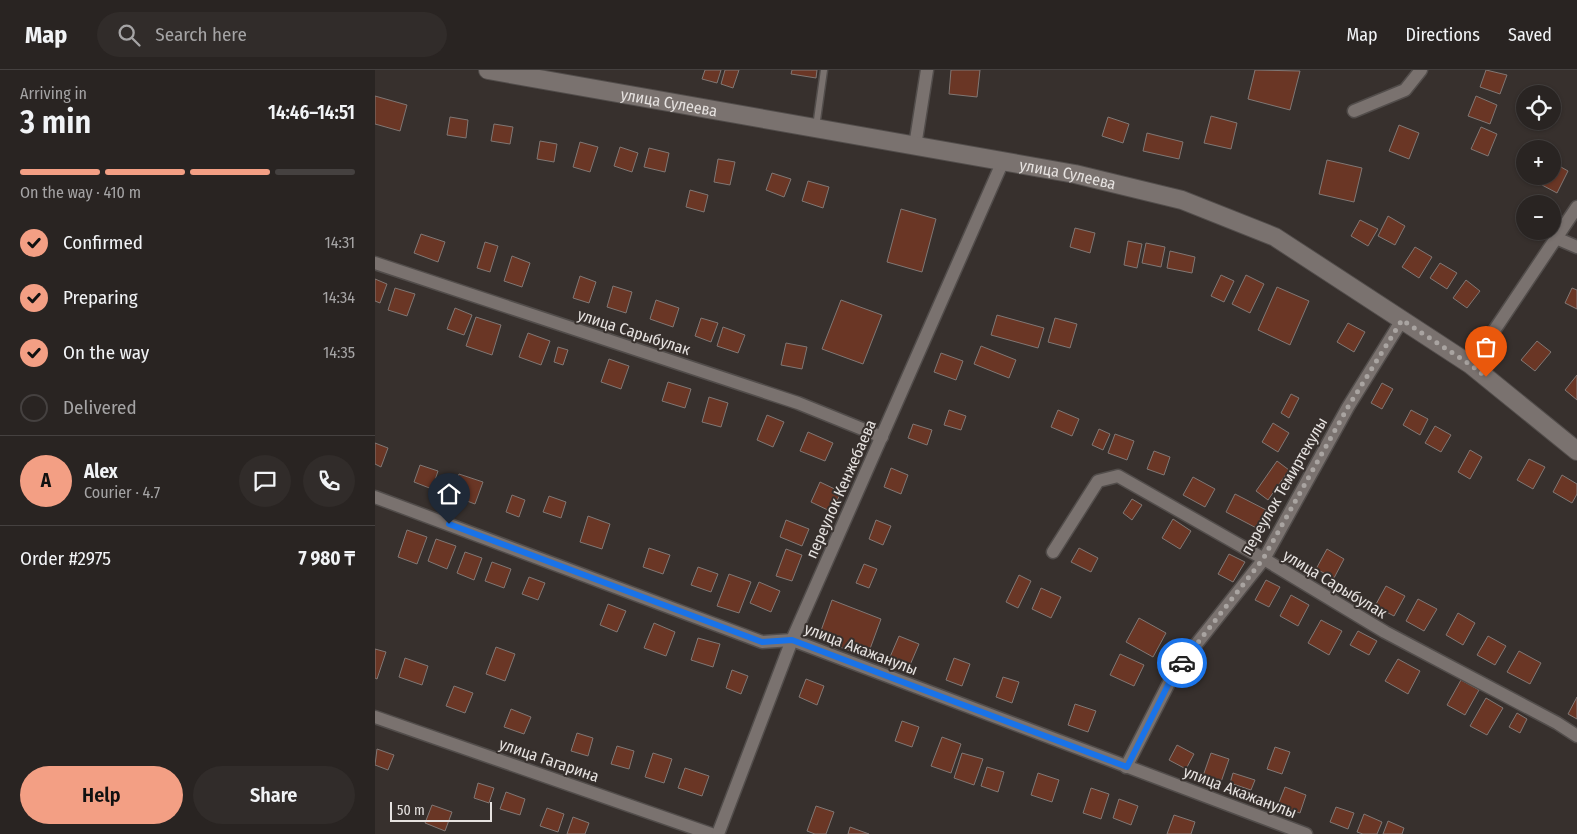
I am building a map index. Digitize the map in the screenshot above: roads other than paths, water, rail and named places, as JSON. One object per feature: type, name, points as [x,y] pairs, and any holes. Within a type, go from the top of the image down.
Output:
[{"type":"main road","name":"улица Сулеева","points":[[488,70],[1075,174],[1182,200],[1275,237],[1471,365],[1577,451]]},
{"type":"street","points":[[915,146],[927,70]]},
{"type":"street","points":[[1354,111],[1405,90],[1421,70]]},
{"type":"street","name":"переулок Кенжебаева","points":[[718,834],[792,640],[1003,161]]},
{"type":"street","points":[[1561,231],[1577,207]]},
{"type":"street","points":[[1471,365],[1555,240]]},
{"type":"street","points":[[1561,240],[1577,247]]},
{"type":"street","name":"улица Сарыбулак","points":[[375,263],[798,403],[882,437]]},
{"type":"street","name":"переулок Темиртекулы","points":[[1127,767],[1175,671],[1263,559],[1348,407],[1402,320]]},
{"type":"street","name":"улица Сарыбулак","points":[[1053,552],[1098,481],[1118,476],[1385,632],[1557,723],[1577,736]]},
{"type":"street","name":"улица Акажанулы","points":[[375,497],[762,642],[792,640],[1306,834]]},
{"type":"street","name":"улица Гагарина","points":[[375,716],[711,834]]},
{"type":"lane","points":[[816,128],[824,70]]}]
